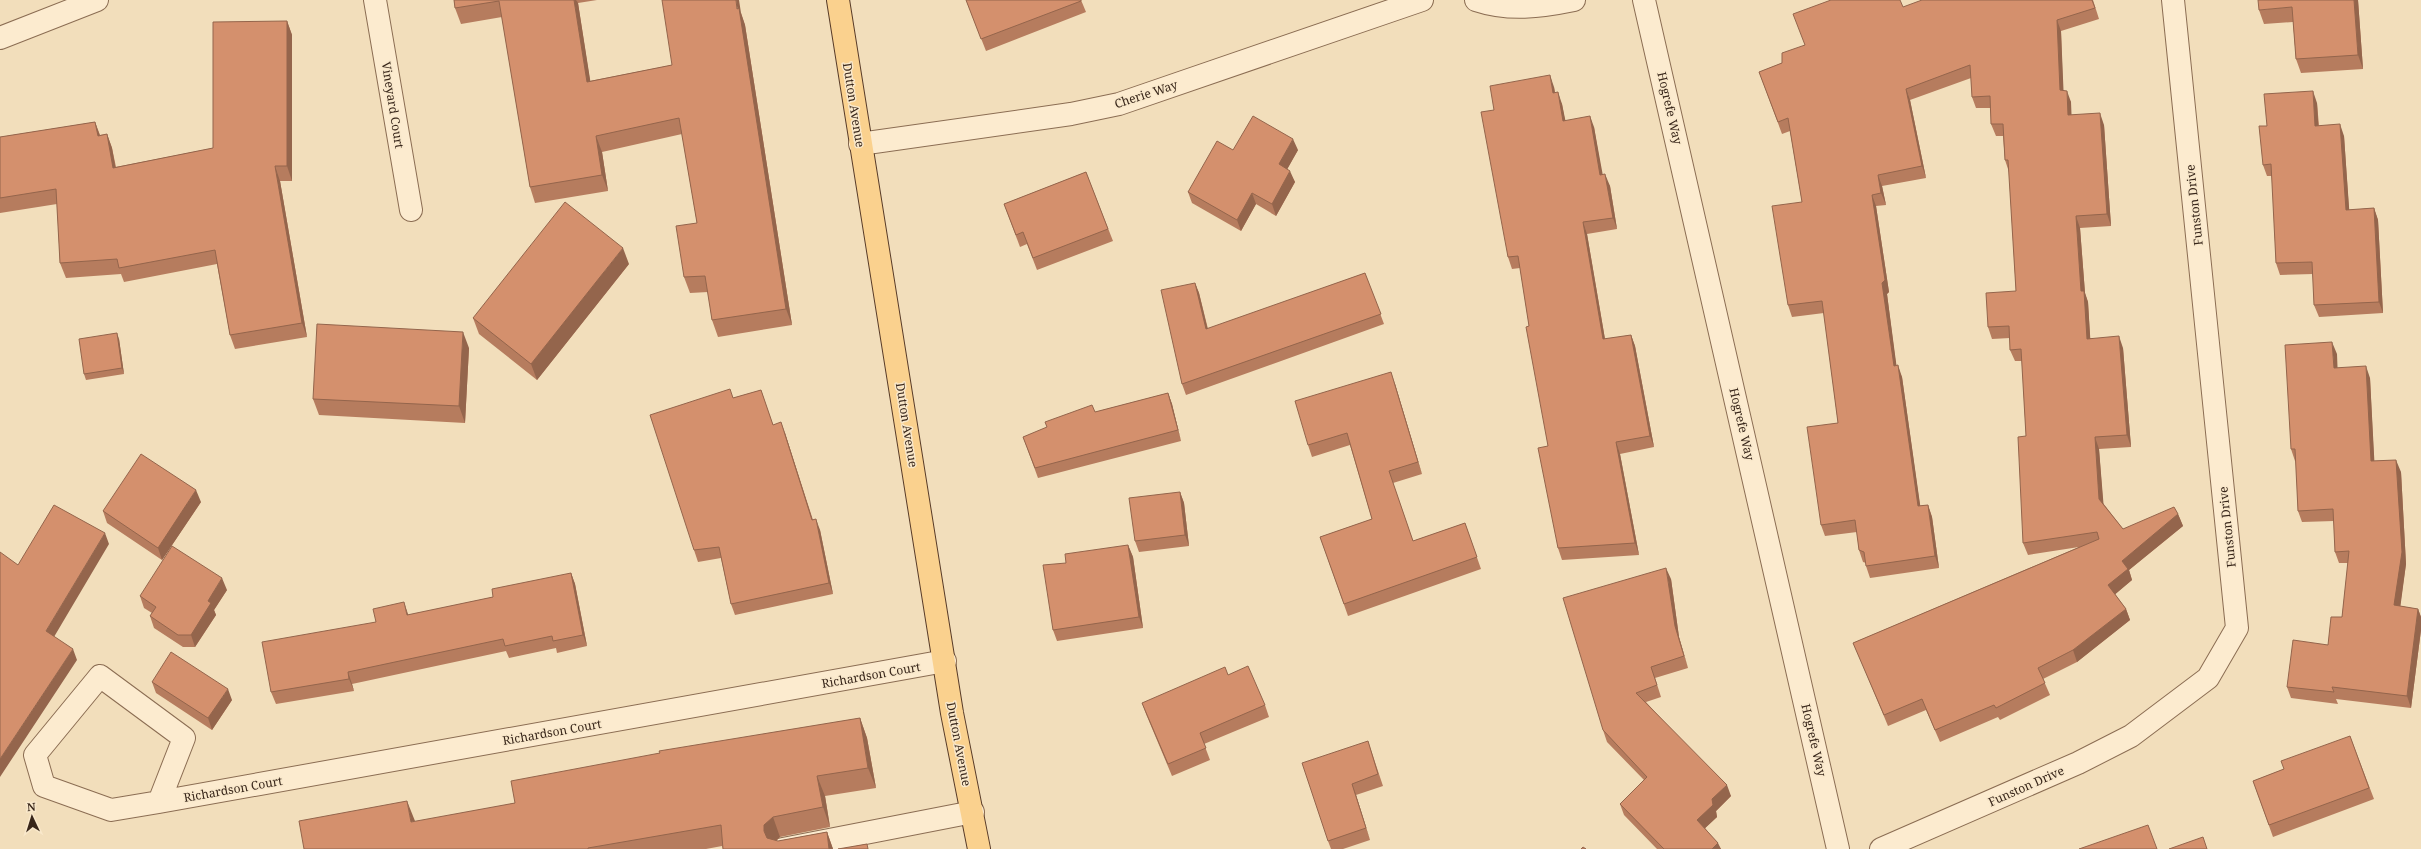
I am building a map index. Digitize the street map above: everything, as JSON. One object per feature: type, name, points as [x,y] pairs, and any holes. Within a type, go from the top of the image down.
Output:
[{"type":"main road","name":"Dutton Avenue","points":[[838,0],[860,144],[945,661],[952,713],[973,812],[979,849]]},
{"type":"street","points":[[0,38],[97,0]]},
{"type":"street","name":"Vineyard Court","points":[[375,0],[411,210]]},
{"type":"street","name":"Cherie Way","points":[[860,144],[1050,117],[1118,104],[1422,0]]},
{"type":"street","points":[[1476,0],[1494,6],[1518,8],[1543,7],[1574,0]]},
{"type":"street","name":"Hogrefe Way","points":[[1644,0],[1838,849]]},
{"type":"street","name":"Funston Drive","points":[[1881,849],[2078,763],[2131,736],[2208,678],[2237,628],[2173,0]]},
{"type":"street","name":"Richardson Court","points":[[159,802],[184,738],[100,676],[35,755],[44,786],[111,810],[159,802],[945,661]]},
{"type":"street","points":[[782,849],[973,812]]},
{"type":"building","points":[[454,0],[574,0],[587,82],[672,65],[662,0],[736,0],[737,9],[739,8],[786,309],[712,320],[705,276],[684,277],[676,226],[697,223],[679,118],[596,136],[602,175],[530,187],[499,1],[455,8]]},
{"type":"building","points":[[966,0],[1081,0],[1081,1],[981,39]]},
{"type":"building","points":[[1831,0],[1900,0],[1903,7],[1922,0],[2092,0],[2095,8],[2057,20],[2060,90],[2067,91],[2068,115],[2100,113],[2107,214],[2076,216],[2081,291],[2084,291],[2087,339],[2119,336],[2127,435],[2095,437],[2099,499],[2123,529],[2174,507],[2178,514],[2122,561],[2128,569],[2108,585],[2126,609],[2073,650],[2038,668],[2045,683],[1996,708],[1994,705],[1935,730],[1922,699],[1884,715],[1853,643],[2099,539],[2097,532],[2023,543],[2018,437],[2026,436],[2021,349],[2010,350],[2009,326],[1988,327],[1986,293],[2016,291],[2008,160],[2005,160],[2003,124],[1991,124],[1990,96],[1972,97],[1970,65],[1906,89],[1922,166],[1878,175],[1881,193],[1872,195],[1885,280],[1882,283],[1894,366],[1898,365],[1918,506],[1928,505],[1935,556],[1866,566],[1864,552],[1859,550],[1855,520],[1821,525],[1807,427],[1838,423],[1822,301],[1788,305],[1772,206],[1802,202],[1788,118],[1778,122],[1759,72],[1782,63],[1782,53],[1805,45],[1793,14]]},
{"type":"building","points":[[2258,0],[2354,0],[2358,55],[2296,59],[2292,7],[2259,10]]},
{"type":"building","points":[[287,21],[287,166],[275,166],[302,323],[230,335],[215,250],[119,268],[117,259],[60,263],[56,189],[0,198],[0,137],[95,122],[98,136],[107,134],[113,168],[213,148],[213,22]]},
{"type":"building","points":[[1550,75],[1553,93],[1558,92],[1563,121],[1590,116],[1600,175],[1605,174],[1613,218],[1583,222],[1603,339],[1631,335],[1650,436],[1616,442],[1635,543],[1558,548],[1538,448],[1548,446],[1526,327],[1529,326],[1518,256],[1508,257],[1481,112],[1494,110],[1490,86]]},
{"type":"building","points":[[2313,91],[2315,126],[2340,124],[2346,210],[2374,208],[2379,302],[2314,305],[2312,262],[2276,263],[2271,164],[2263,165],[2259,126],[2267,126],[2264,94]]},
{"type":"building","points":[[1253,116],[1293,139],[1279,164],[1290,171],[1272,204],[1252,193],[1237,220],[1188,192],[1217,141],[1233,150]]},
{"type":"building","points":[[1086,172],[1108,229],[1033,258],[1023,232],[1016,235],[1004,204]]},
{"type":"building","points":[[565,202],[623,248],[531,364],[473,318]]},
{"type":"building","points":[[1365,273],[1381,314],[1182,384],[1161,290],[1195,283],[1206,329]]},
{"type":"building","points":[[317,324],[463,332],[459,406],[313,399]]},
{"type":"building","points":[[117,333],[122,368],[84,374],[79,339]]},
{"type":"building","points":[[2332,342],[2334,368],[2366,366],[2371,461],[2396,460],[2402,552],[2394,605],[2418,609],[2407,696],[2332,687],[2334,692],[2287,687],[2293,640],[2328,645],[2331,617],[2342,617],[2349,551],[2335,552],[2333,509],[2298,511],[2295,449],[2291,449],[2285,345]]},
{"type":"building","points":[[1391,372],[1418,462],[1389,471],[1413,541],[1465,523],[1477,557],[1344,604],[1320,537],[1372,519],[1347,433],[1308,445],[1295,401]]},
{"type":"building","points":[[730,389],[733,398],[761,390],[773,425],[781,422],[812,520],[816,519],[829,583],[731,604],[719,547],[694,550],[650,415]]},
{"type":"building","points":[[1168,393],[1178,430],[1035,468],[1023,437],[1047,427],[1045,422],[1092,405],[1095,412]]},
{"type":"building","points":[[141,454],[196,490],[158,548],[103,511]]},
{"type":"building","points":[[1180,492],[1185,535],[1135,541],[1129,498]]},
{"type":"building","points":[[54,505],[105,533],[46,631],[73,649],[0,759],[0,552],[18,565]]},
{"type":"building","points":[[1128,545],[1139,617],[1053,630],[1043,565],[1066,563],[1065,554]]},
{"type":"building","points":[[172,546],[222,578],[208,601],[211,603],[191,635],[178,635],[150,616],[156,607],[140,596]]},
{"type":"building","points":[[1666,568],[1675,626],[1684,656],[1651,667],[1657,685],[1636,693],[1727,785],[1712,799],[1713,805],[1697,820],[1718,843],[1712,849],[1664,849],[1620,804],[1647,777],[1603,730],[1563,598]]},
{"type":"building","points":[[571,573],[583,635],[553,641],[552,636],[505,646],[503,639],[348,672],[349,679],[271,692],[262,642],[376,622],[373,609],[404,602],[407,615],[493,597],[492,589]]},
{"type":"building","points":[[171,652],[228,689],[208,718],[152,682]]},
{"type":"building","points":[[1248,666],[1265,705],[1200,733],[1206,748],[1168,764],[1142,703],[1225,667],[1228,675]]},
{"type":"building","points":[[860,718],[868,768],[817,776],[823,807],[773,817],[764,825],[764,831],[767,838],[778,841],[827,832],[829,849],[723,849],[721,825],[588,849],[304,849],[299,821],[407,801],[411,822],[515,803],[511,781],[660,753],[659,751]]},
{"type":"building","points":[[2350,736],[2369,788],[2269,825],[2253,781],[2284,769],[2281,761]]},
{"type":"building","points":[[1368,741],[1378,774],[1352,784],[1366,828],[1328,841],[1302,763]]},
{"type":"building","points":[[2148,825],[2157,849],[2079,849]]},
{"type":"building","points":[[2203,837],[2207,849],[2169,849]]},
{"type":"building","points":[[867,844],[868,849],[838,849]]}]
